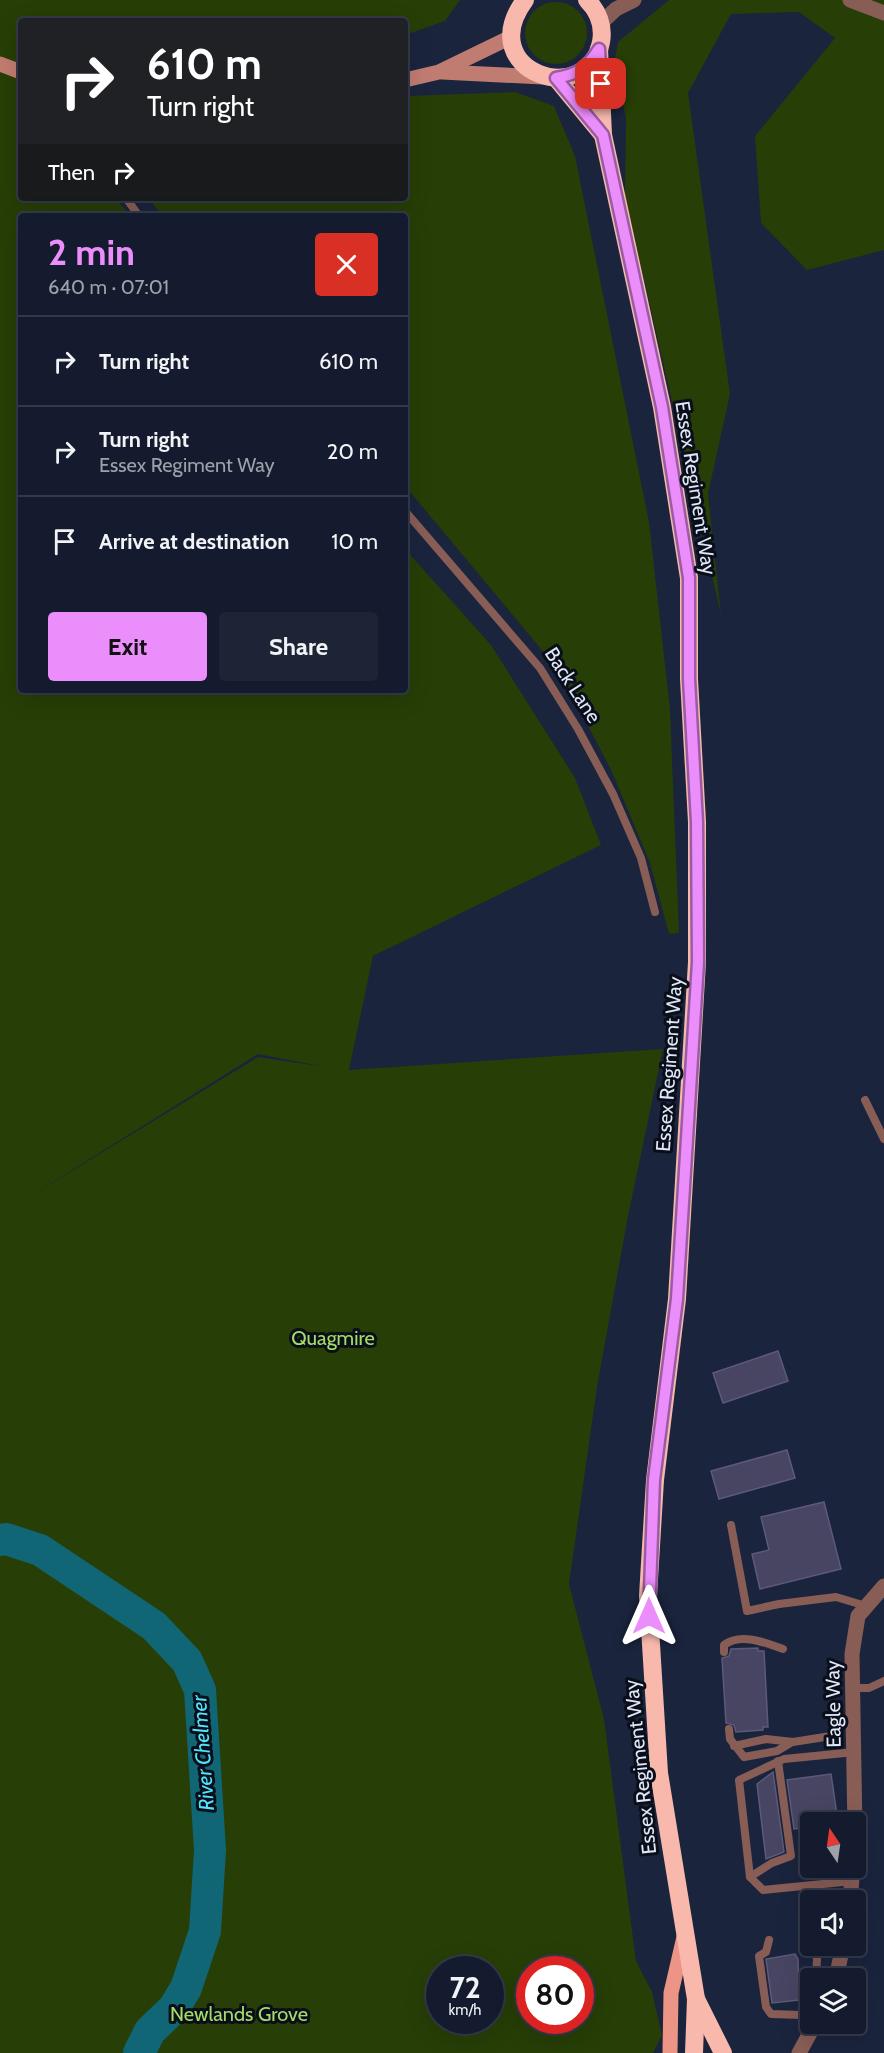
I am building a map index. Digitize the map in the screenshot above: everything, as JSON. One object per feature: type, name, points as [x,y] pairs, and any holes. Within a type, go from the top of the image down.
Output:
[{"type":"highway","points":[[510,0],[511,33]]},
{"type":"highway","points":[[511,33],[515,14],[525,0]]},
{"type":"highway","points":[[587,0],[594,8],[601,23]]},
{"type":"highway","name":"Essex Regiment Way","points":[[601,23],[599,49],[603,135],[662,407],[689,578],[689,679],[697,822],[698,962],[677,1299],[654,1480],[648,1596],[659,1773],[684,1937],[696,1999],[694,2053]]},
{"type":"highway","name":"Essex Regiment Way","points":[[511,33],[517,57],[524,65],[550,77],[603,135]]},
{"type":"highway","points":[[550,77],[578,74],[590,64],[599,49]]},
{"type":"highway","name":"Essex Regiment Way","points":[[696,1999],[723,2053]]},
{"type":"main road","points":[[670,2053],[671,1993],[684,1937]]},
{"type":"street","points":[[601,23],[616,9],[634,0]]},
{"type":"street","points":[[850,0],[884,13]]},
{"type":"street","points":[[408,79],[439,72],[511,33]]},
{"type":"street","points":[[0,63],[18,71]]},
{"type":"street","points":[[439,72],[550,77]]},
{"type":"street","name":"Eagle Way","points":[[855,1812],[852,1654],[858,1616],[884,1586]]},
{"type":"street","points":[[799,2053],[809,2034]]},
{"type":"lane","points":[[128,201],[138,213]]},
{"type":"lane","name":"Back Lane","points":[[408,514],[540,668],[572,718],[613,794],[641,858],[655,912]]},
{"type":"lane","points":[[865,1100],[884,1139]]},
{"type":"lane","points":[[731,1525],[747,1611],[779,1604],[836,1597],[866,1606]]},
{"type":"lane","points":[[724,1652],[724,1644],[729,1641],[756,1639],[783,1649]]},
{"type":"lane","points":[[854,1688],[869,1688],[884,1681]]},
{"type":"lane","points":[[734,1746],[766,1739],[793,1742],[831,1736],[836,1721],[833,1708]]},
{"type":"lane","points":[[729,1729],[730,1739],[744,1757],[777,1751],[793,1742]]},
{"type":"lane","points":[[830,1878],[763,1890],[750,1877],[739,1780],[778,1761],[855,1752]]},
{"type":"lane","points":[[750,1877],[771,1863],[791,1856],[778,1761]]},
{"type":"lane","points":[[769,1940],[766,1952],[759,1956],[766,2007],[771,2014],[800,2014]]},
{"type":"green space","points":[[0,0],[460,0],[445,21],[408,34],[408,18],[18,18],[18,201],[118,201],[128,213],[18,213],[18,693],[408,693],[408,552],[491,645],[575,778],[601,845],[373,956],[349,1070],[663,1049],[628,1216],[597,1387],[569,1584],[604,1719],[636,1961],[652,1992],[662,2035],[653,2053],[0,2053]],"holes":[[[258,1054],[325,1067],[258,1057],[21,1202]]]},
{"type":"green space","points":[[669,0],[884,0],[884,250],[807,270],[761,223],[755,136],[835,38],[799,12],[731,14],[688,93],[730,394],[708,494],[721,615],[625,196],[626,118],[614,65],[618,42]]},
{"type":"green space","points":[[556,2],[573,7],[578,11],[582,16],[587,33],[582,50],[578,55],[573,59],[556,64],[539,59],[534,55],[530,50],[525,33],[530,16],[534,11],[539,7]]},
{"type":"green space","points":[[515,92],[554,106],[575,156],[649,522],[670,709],[679,933],[669,934],[650,863],[612,772],[561,673],[408,490],[408,213],[160,213],[150,201],[408,201],[408,96]]},
{"type":"building","points":[[778,1351],[788,1381],[723,1403],[713,1373]]},
{"type":"building","points":[[787,1450],[795,1478],[719,1499],[711,1471]]},
{"type":"building","points":[[824,1502],[841,1569],[760,1589],[752,1554],[769,1550],[761,1517]]},
{"type":"building","points":[[758,1648],[758,1651],[764,1651],[768,1727],[763,1727],[763,1730],[736,1732],[734,1725],[726,1723],[722,1658],[729,1656],[731,1649]]},
{"type":"building","points":[[773,1772],[784,1852],[766,1859],[757,1784]]},
{"type":"building","points":[[831,1774],[837,1812],[800,1812],[800,1828],[794,1829],[787,1780]]},
{"type":"building","points":[[795,1954],[798,1959],[799,2000],[772,2003],[766,1959]]},
{"type":"waterway","name":"River Chelmer","points":[[0,1540],[6,1539],[40,1550],[154,1626],[187,1661],[200,1690],[210,1850],[205,1931],[186,1988],[174,2008],[150,2031],[139,2053]]},
{"type":"route","points":[[601,84],[599,49],[590,64],[578,74],[556,78],[575,98],[603,135],[662,407],[689,578],[689,679],[697,822],[698,962],[695,1029],[677,1299],[654,1480],[649,1616]]},
{"type":"park label","name":"Quagmire","points":[[333,1338]]},
{"type":"park label","name":"Newlands Grove","points":[[239,2014]]}]
